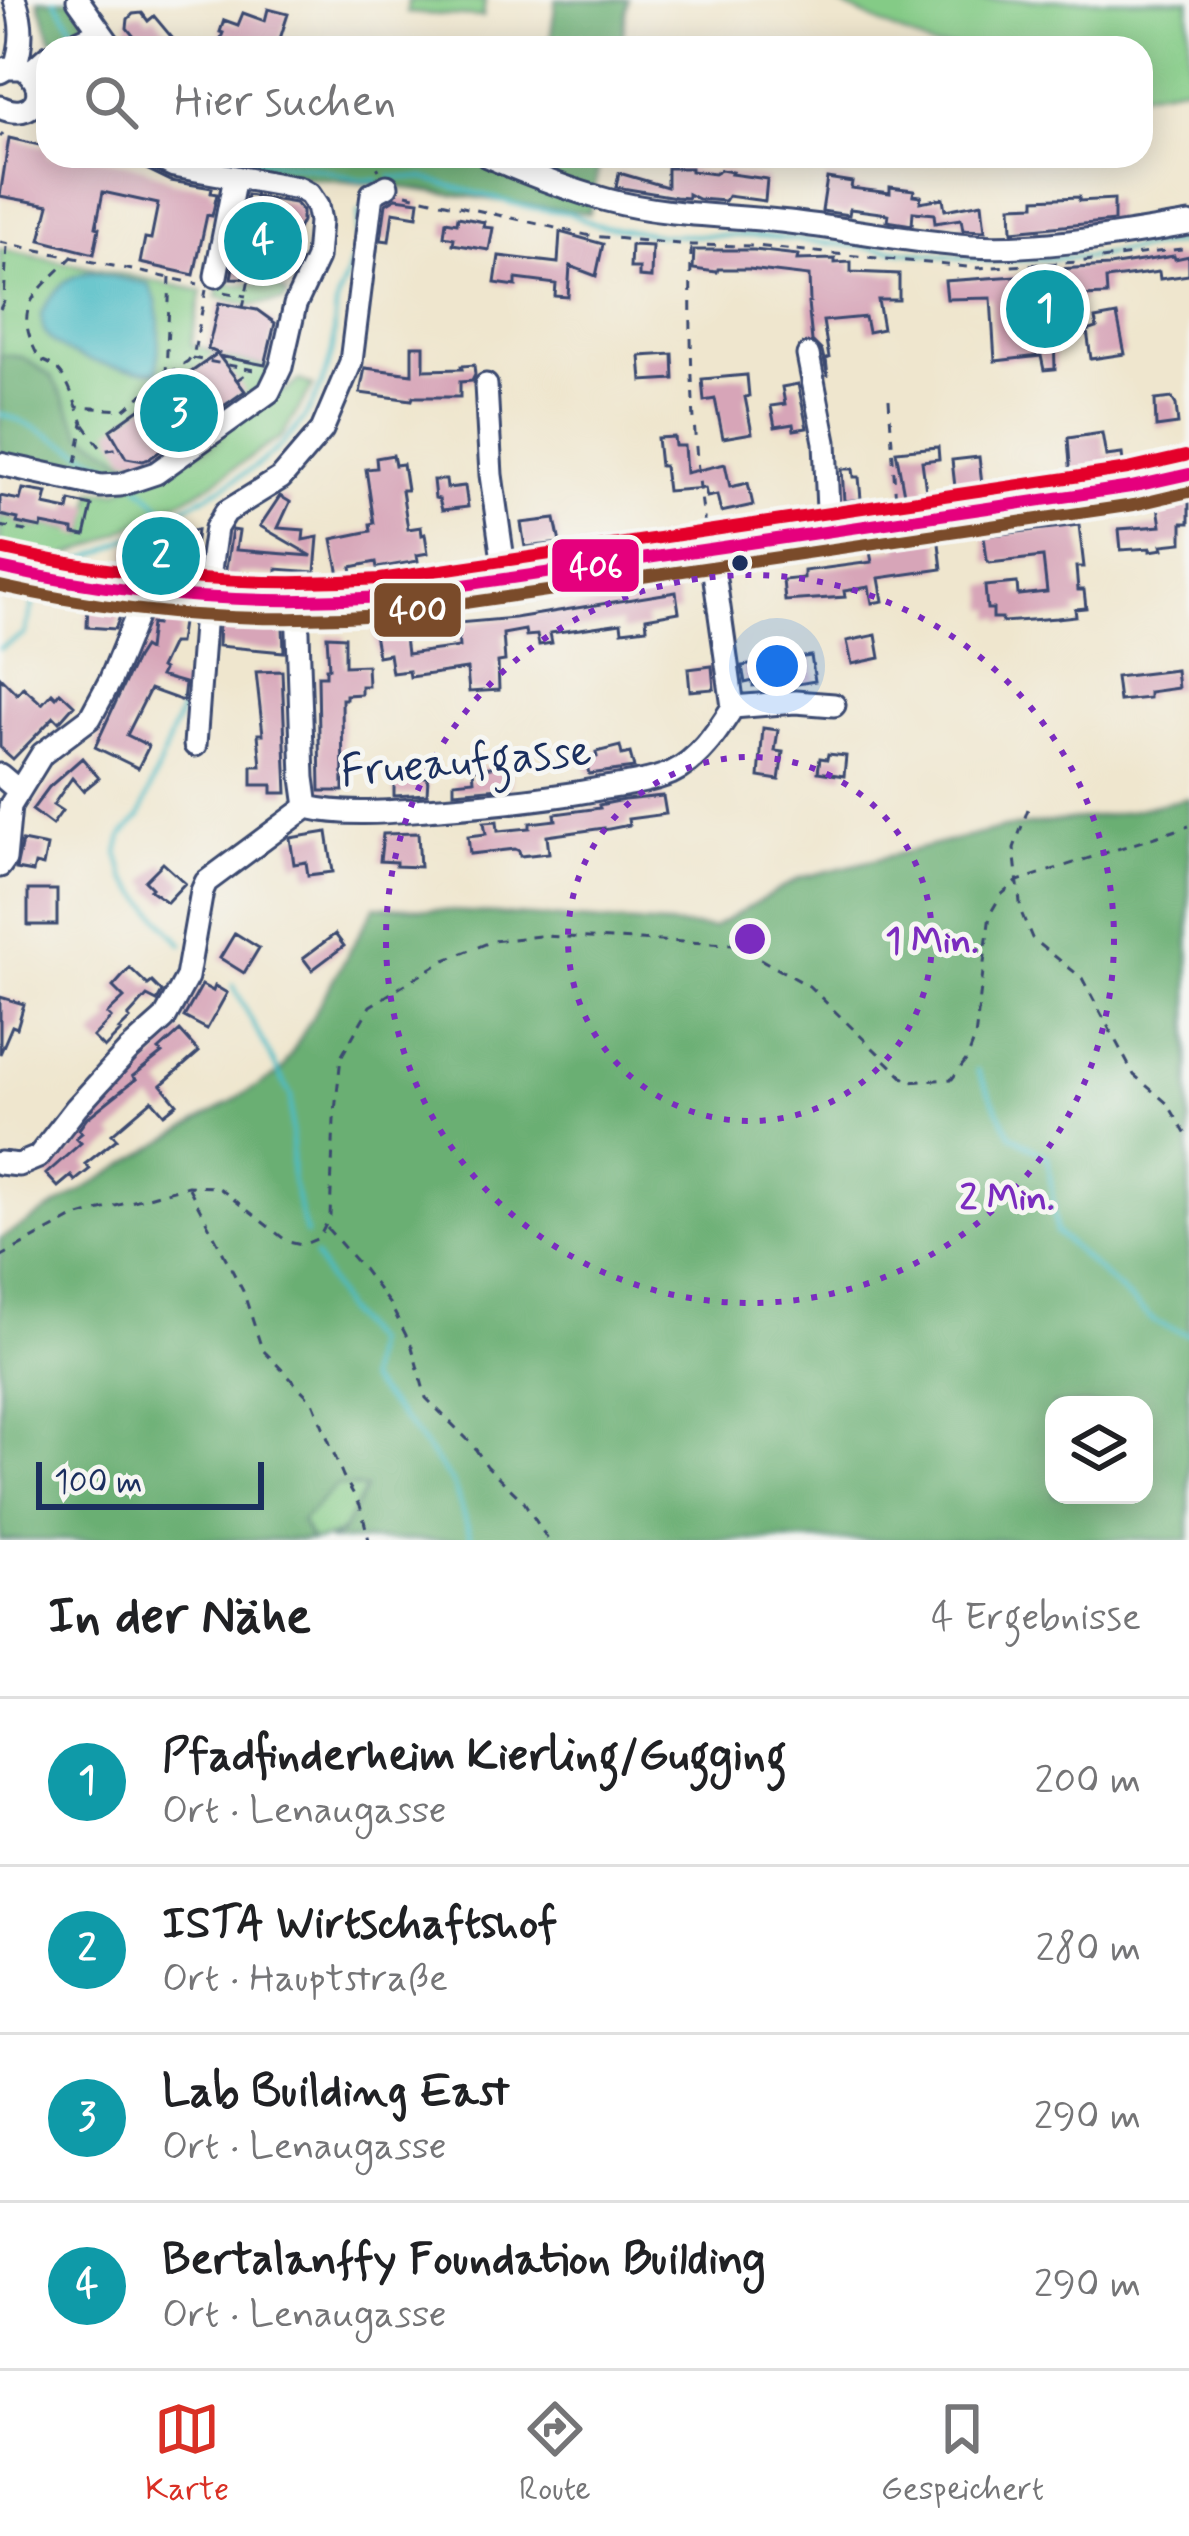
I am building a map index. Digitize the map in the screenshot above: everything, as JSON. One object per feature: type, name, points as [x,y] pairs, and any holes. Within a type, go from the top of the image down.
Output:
[{"type":"main road","points":[[0,568],[146,592],[297,603],[506,581],[1131,488],[1189,474]]},
{"type":"street","points":[[0,107],[16,112],[34,104],[15,0]]},
{"type":"street","points":[[78,0],[86,36]]},
{"type":"street","points":[[0,464],[100,486],[120,484],[156,473],[269,392],[278,375],[295,305],[317,259],[317,206],[298,188],[185,168]]},
{"type":"street","points":[[514,168],[639,206],[969,246],[1032,244],[1189,224]]},
{"type":"street","points":[[211,281],[235,177]]},
{"type":"street","points":[[195,745],[216,528],[226,512],[280,478],[322,430],[351,362],[372,194],[383,177]]},
{"type":"street","points":[[808,355],[825,442],[829,532]]},
{"type":"street","points":[[486,385],[491,475],[506,581]]},
{"type":"street","points":[[711,550],[733,707],[795,702],[834,705]]},
{"type":"street","points":[[0,887],[10,806],[42,754],[90,718],[146,592]]},
{"type":"street","name":"Frueaufgasse","points":[[297,603],[302,778],[308,807],[334,812],[484,805],[644,781],[674,772],[711,741],[733,707]]},
{"type":"street","points":[[0,775],[19,791]]},
{"type":"street","points":[[0,1163],[19,1165],[38,1157],[76,1108],[164,1018],[187,976],[206,882],[308,807]]},
{"type":"path","points":[[378,168],[390,190],[591,236],[822,250],[978,268],[1189,248]]},
{"type":"path","points":[[0,242],[211,281],[190,358],[124,410],[76,407]]},
{"type":"path","points":[[0,250],[8,243]]},
{"type":"path","points":[[0,309],[8,243]]},
{"type":"path","points":[[691,245],[699,489],[711,550]]},
{"type":"path","points":[[73,256],[35,295],[25,321],[31,345],[40,360],[61,370],[83,423],[103,451],[120,448]]},
{"type":"path","points":[[166,375],[170,277]]},
{"type":"path","points":[[243,308],[249,279]]},
{"type":"path","points":[[190,358],[232,362],[278,375]]},
{"type":"path","points":[[237,380],[252,370]]},
{"type":"path","points":[[889,399],[897,522]]},
{"type":"path","points":[[78,455],[83,423]]},
{"type":"path","points":[[0,526],[26,531],[27,525]]},
{"type":"path","points":[[1028,808],[1014,848],[1021,912],[1032,938],[1082,978],[1134,1075],[1168,1104],[1189,1140]]},
{"type":"path","points":[[0,1257],[71,1218],[188,1186],[218,1187],[288,1242],[302,1245],[320,1238],[330,1216],[341,1057],[370,1006],[443,961],[493,941],[541,936],[733,944],[809,986],[908,1082],[952,1078],[968,1059],[975,1038],[990,914],[1001,895],[1018,880],[1189,826]]},
{"type":"path","points":[[188,1186],[243,1291],[262,1349],[313,1402],[343,1476],[360,1504],[369,1540]]},
{"type":"path","points":[[325,1226],[391,1306],[412,1347],[426,1398],[524,1502],[548,1540]]},
{"type":"green space","points":[[38,0],[72,0],[88,27],[50,36]]},
{"type":"green space","points":[[408,0],[485,0],[483,17],[407,13]]},
{"type":"green space","points":[[556,0],[628,0],[623,36],[551,36]]},
{"type":"green space","points":[[830,0],[1189,0],[1189,85],[1153,91],[1153,36],[908,36]]},
{"type":"green space","points":[[220,168],[598,168],[589,213]]},
{"type":"green space","points":[[0,249],[202,291],[191,344],[271,367],[268,384],[116,477],[0,459]]},
{"type":"green space","points":[[221,280],[233,285],[275,284],[287,295],[284,301],[251,305],[217,297]]},
{"type":"green space","points":[[0,355],[22,357],[52,377],[82,434],[134,467],[116,477],[0,459]]},
{"type":"green space","points":[[300,380],[313,386],[282,436],[205,488],[100,543],[51,562],[0,550],[0,515],[85,536],[93,491],[119,491],[279,388],[285,392]]},
{"type":"green space","points":[[1189,798],[1189,1540],[328,1540],[341,1534],[365,1489],[337,1485],[301,1521],[311,1540],[0,1540],[0,1239],[281,1072],[375,906],[712,928],[800,878],[1005,828],[1111,815]]},
{"type":"green space","points":[[337,1484],[366,1488],[341,1531],[311,1540],[301,1521]]},
{"type":"water","points":[[91,272],[147,284],[153,292],[158,313],[158,371],[114,367],[81,357],[46,334],[41,314],[50,299],[66,281]]},
{"type":"building","points":[[268,9],[288,14],[281,36],[222,36],[220,32],[224,20],[238,25],[243,13],[265,21]]},
{"type":"building","points":[[142,13],[148,21],[154,16],[171,36],[133,36],[127,28],[133,14]]},
{"type":"building","points":[[9,138],[36,144],[36,168],[144,168],[171,181],[212,188],[211,193],[217,194],[212,216],[207,215],[194,275],[140,263],[158,204],[103,192],[94,254],[40,240],[49,205],[0,196]]},
{"type":"building","points":[[667,168],[714,174],[721,170],[767,179],[765,201],[676,197],[616,187],[619,173],[667,187]]},
{"type":"building","points":[[827,178],[852,182],[851,188],[890,193],[890,187],[914,190],[920,202],[943,198],[945,210],[982,203],[985,231],[963,230],[961,219],[935,223],[934,214],[913,212],[912,225],[887,221],[888,214],[822,211]]},
{"type":"building","points":[[247,195],[295,203],[302,211],[277,279],[231,278]]},
{"type":"building","points":[[1079,197],[1079,201],[1114,199],[1114,221],[1012,231],[1011,206],[1035,205],[1035,199]]},
{"type":"building","points":[[396,198],[419,201],[417,216],[393,212],[389,241],[381,240],[386,204]]},
{"type":"building","points":[[458,217],[493,228],[489,250],[453,244],[454,238],[444,236],[446,221],[457,223]]},
{"type":"building","points":[[560,232],[603,244],[596,276],[570,266],[568,297],[555,296],[556,284],[516,279],[516,286],[495,283],[499,256],[558,263]]},
{"type":"building","points":[[631,245],[652,246],[651,278],[639,277],[639,268],[630,268]]},
{"type":"building","points":[[694,250],[754,250],[798,255],[797,260],[851,262],[851,272],[899,274],[899,300],[878,300],[883,329],[868,332],[865,317],[823,321],[828,377],[822,351],[812,341],[809,276],[693,269]]},
{"type":"building","points":[[1189,256],[1189,275],[1160,279],[1159,272],[1106,279],[1107,295],[1053,303],[1055,369],[1044,370],[1041,356],[995,361],[991,298],[947,299],[945,281],[1059,273],[1059,269]]},
{"type":"building","points":[[219,303],[257,310],[275,323],[265,365],[219,356],[245,391],[149,459],[126,458],[110,430],[218,353],[208,349]]},
{"type":"building","points":[[1117,315],[1125,354],[1091,359],[1087,331],[1097,328],[1095,319]]},
{"type":"building","points":[[412,346],[424,346],[424,370],[474,365],[472,381],[460,382],[460,397],[412,400],[360,393],[365,368],[412,374]]},
{"type":"building","points":[[673,354],[674,379],[642,381],[640,356]]},
{"type":"building","points":[[747,375],[749,396],[745,397],[752,433],[723,438],[715,399],[704,401],[702,379]]},
{"type":"building","points":[[798,384],[807,428],[775,427],[771,406],[785,404],[782,387]]},
{"type":"building","points":[[1172,398],[1178,424],[1156,427],[1155,400]]},
{"type":"building","points":[[1102,433],[1106,456],[1122,454],[1124,470],[1071,478],[1068,438]]},
{"type":"building","points":[[674,437],[675,446],[684,446],[686,473],[725,464],[730,487],[748,483],[753,505],[721,512],[717,495],[707,497],[705,488],[667,491],[657,438]]},
{"type":"building","points":[[938,447],[939,459],[922,461],[926,491],[904,494],[896,451]]},
{"type":"building","points":[[393,455],[395,465],[403,464],[408,529],[421,527],[428,553],[417,555],[418,561],[377,568],[376,562],[339,575],[332,539],[371,531],[374,523],[366,469],[377,468],[376,458]]},
{"type":"building","points":[[979,457],[982,484],[955,487],[952,460]]},
{"type":"building","points":[[842,469],[853,469],[854,477],[859,477],[861,499],[844,501]]},
{"type":"building","points":[[433,480],[446,480],[447,488],[465,486],[468,507],[442,510]]},
{"type":"building","points":[[23,489],[47,493],[44,505],[68,510],[70,501],[92,506],[85,536],[42,524],[41,528],[17,523],[18,519],[0,515],[0,496],[20,500]]},
{"type":"building","points":[[1179,495],[1179,499],[1189,497],[1189,523],[1182,523],[1182,543],[1150,551],[1121,550],[1119,529],[1161,526],[1157,500]]},
{"type":"building","points":[[280,496],[290,502],[278,528],[304,530],[303,540],[318,537],[315,572],[239,573],[238,583],[224,582],[232,530],[239,531],[236,550],[312,556],[260,526]]},
{"type":"building","points":[[555,519],[560,543],[525,547],[521,523]]},
{"type":"building","points":[[1079,525],[1084,567],[1076,567],[1086,608],[1075,609],[1076,616],[1002,622],[1002,618],[993,618],[993,609],[987,609],[985,586],[1017,583],[1018,595],[1047,592],[1043,557],[990,563],[984,536]]},
{"type":"building","points":[[197,530],[192,573],[127,566],[129,546]]},
{"type":"building","points":[[938,535],[942,569],[879,578],[883,601],[872,603],[869,587],[844,591],[845,597],[785,601],[783,580],[804,578],[804,571],[872,562],[870,552],[899,548],[898,540]]},
{"type":"building","points":[[676,592],[679,612],[646,618],[647,628],[622,631],[621,623],[550,633],[552,643],[539,645],[537,635],[526,636],[525,630],[503,634],[505,661],[498,662],[499,690],[469,692],[467,669],[410,677],[409,671],[392,673],[389,654],[378,656],[374,634],[404,629],[407,654],[459,647],[457,623]]},
{"type":"building","points":[[88,604],[123,609],[115,629],[87,627]]},
{"type":"building","points":[[158,614],[183,616],[179,643],[172,643],[160,676],[185,683],[183,701],[150,689],[127,735],[149,746],[138,768],[95,747],[136,658],[143,647],[148,650],[151,624],[156,625]]},
{"type":"building","points":[[219,621],[283,627],[284,652],[218,646]]},
{"type":"building","points":[[876,635],[880,658],[852,664],[847,641]]},
{"type":"building","points":[[327,636],[345,637],[345,666],[367,665],[368,686],[361,686],[361,694],[342,699],[343,791],[320,791],[318,676],[326,676],[329,668]]},
{"type":"building","points":[[811,656],[815,681],[792,685],[791,677],[765,681],[766,685],[745,683],[742,666]]},
{"type":"building","points":[[712,666],[714,689],[690,691],[688,669]]},
{"type":"building","points":[[1176,670],[1178,688],[1119,701],[1116,677]]},
{"type":"building","points":[[282,671],[287,793],[272,793],[272,785],[252,785],[252,766],[261,766],[258,734],[263,734],[256,672]]},
{"type":"building","points":[[0,677],[17,694],[23,687],[42,704],[52,693],[56,697],[60,692],[74,705],[59,722],[54,717],[13,759],[0,747]]},
{"type":"building","points":[[763,728],[778,730],[775,751],[783,752],[779,780],[759,777]]},
{"type":"building","points":[[620,746],[622,755],[630,753],[634,768],[589,774],[586,760]]},
{"type":"building","points":[[828,754],[846,756],[844,776],[818,772],[820,758],[827,759]]},
{"type":"building","points":[[82,758],[99,778],[83,791],[72,778],[53,805],[62,811],[52,825],[32,810],[49,787]]},
{"type":"building","points":[[509,765],[511,787],[454,792],[454,782],[474,780],[473,769]]},
{"type":"building","points":[[394,776],[428,777],[427,794],[394,796]]},
{"type":"building","points":[[663,796],[666,814],[628,819],[629,825],[604,830],[547,836],[549,853],[520,856],[515,849],[470,854],[468,836],[486,834],[484,822],[497,821],[498,831],[530,828],[530,823],[556,820],[555,814]]},
{"type":"building","points":[[327,832],[333,872],[308,875],[306,862],[294,864],[290,838]]},
{"type":"building","points":[[418,833],[420,867],[380,861],[383,834]]},
{"type":"building","points":[[22,841],[47,846],[43,866],[35,864],[33,872],[16,869]]},
{"type":"building","points":[[163,863],[185,883],[167,902],[145,881]]},
{"type":"building","points":[[28,890],[57,890],[57,925],[28,925]]},
{"type":"building","points":[[235,933],[259,948],[244,973],[220,958]]},
{"type":"building","points":[[335,934],[344,946],[312,970],[303,958]]},
{"type":"building","points":[[130,968],[162,992],[157,1001],[147,996],[104,1048],[93,1037],[124,998],[113,987]]},
{"type":"building","points":[[202,985],[227,993],[207,1029],[184,1017]]},
{"type":"building","points":[[0,997],[24,1004],[17,1028],[12,1026],[0,1054]]},
{"type":"building","points":[[180,1031],[199,1052],[161,1085],[177,1104],[164,1114],[152,1100],[112,1134],[117,1139],[85,1164],[90,1169],[58,1187],[46,1174],[81,1143],[76,1138],[87,1118],[136,1079],[133,1076]]},
{"type":"waterway","points":[[55,0],[78,35]]},
{"type":"waterway","points":[[310,168],[378,180]]},
{"type":"waterway","points":[[390,177],[423,178],[526,207],[569,213],[597,225],[662,235],[761,236],[994,261],[1087,257],[1189,241]]},
{"type":"waterway","points":[[356,237],[359,212]]},
{"type":"waterway","points":[[139,486],[170,515],[250,470],[292,434],[322,384],[333,345],[338,297],[354,254]]},
{"type":"waterway","points":[[0,414],[126,474]]},
{"type":"waterway","points":[[65,569],[170,515]]},
{"type":"waterway","points":[[0,648],[24,635],[35,598],[44,589]]},
{"type":"waterway","points":[[182,944],[125,878],[118,853],[122,836],[140,816],[189,688]]},
{"type":"waterway","points":[[233,985],[291,1096],[292,1180],[306,1234]]},
{"type":"waterway","points":[[977,1070],[1011,1135],[1048,1157],[1056,1232],[1155,1322],[1189,1335]]},
{"type":"waterway","points":[[315,1256],[344,1310],[372,1343],[367,1380],[453,1484],[472,1540]]},
{"type":"transit line","points":[[4,550],[97,568],[191,578],[380,579],[1128,469],[1185,456]]},
{"type":"transit line","name":"406","points":[[0,568],[95,586],[190,596],[382,597],[1131,487],[1189,474]]},
{"type":"transit line","name":"400","points":[[0,586],[190,615],[383,615],[1134,505],[1189,492]]},
{"type":"place","name":"Bertalanffy Foundation Building","points":[[263,241]]},
{"type":"place","name":"Pfadfinderheim Kierling/Gugging","points":[[1045,309]]},
{"type":"place","name":"Lab Building East","points":[[179,413]]},
{"type":"place","name":"ISTA Wirtschaftshof","points":[[161,556]]}]
